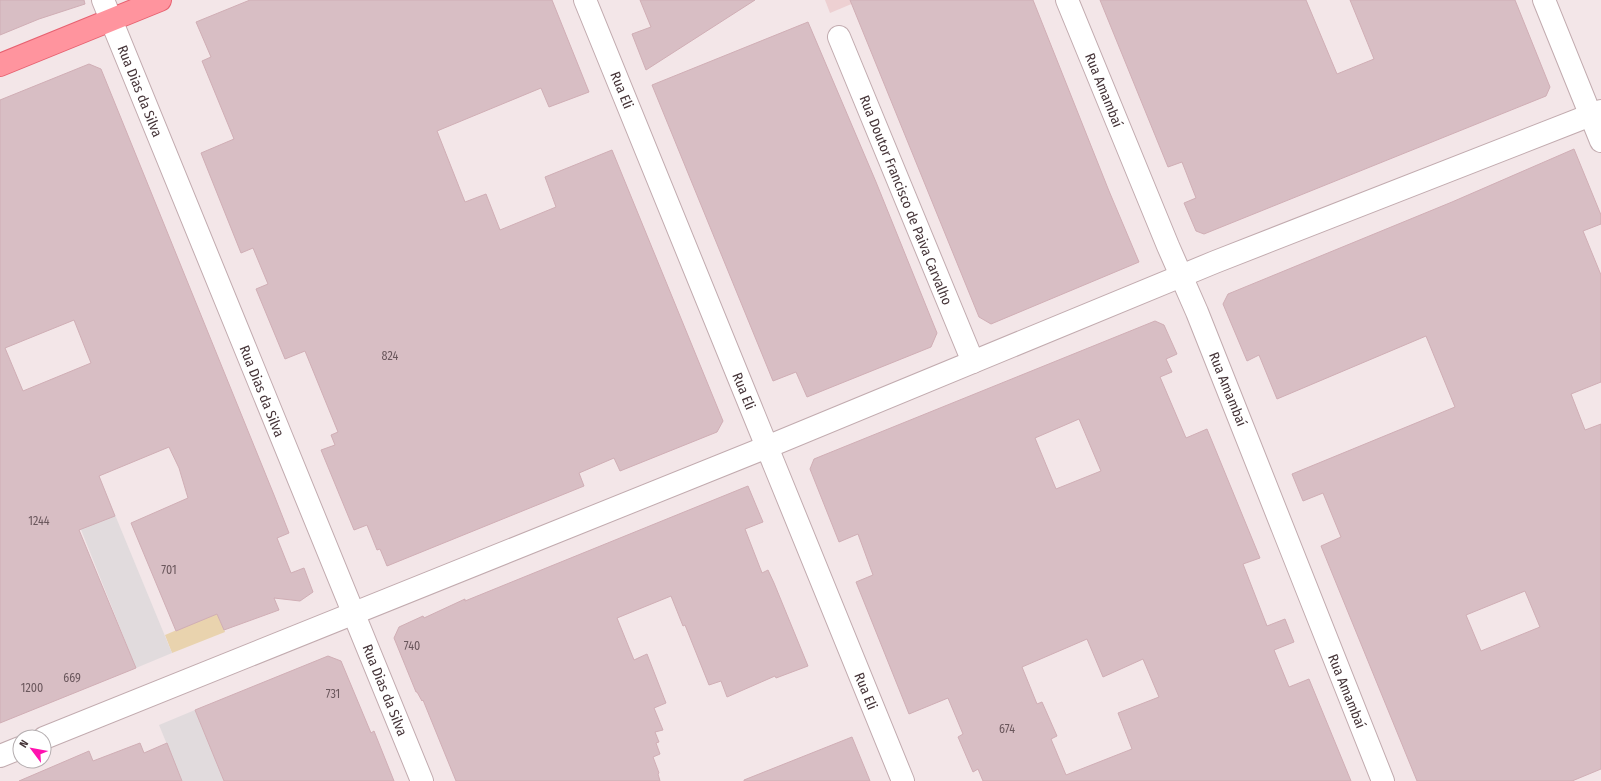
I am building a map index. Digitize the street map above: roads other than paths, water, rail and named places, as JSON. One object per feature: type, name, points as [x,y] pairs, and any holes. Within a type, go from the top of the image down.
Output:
[{"type":"main road","points":[[0,65],[160,0]]},
{"type":"street","name":"Rua Dias da Silva","points":[[103,0],[422,781]]},
{"type":"street","name":"Rua Eli","points":[[585,0],[903,781]]},
{"type":"street","name":"Rua Amambaí","points":[[1067,0],[1194,306],[1383,781]]},
{"type":"street","points":[[1544,0],[1596,113],[1601,141]]},
{"type":"street","name":"Rua Doutor Francisco de Paiva Carvalho","points":[[839,37],[973,362]]},
{"type":"street","points":[[52,735],[767,447],[1181,276],[1596,113]]},
{"type":"street","points":[[0,756],[12,751]]}]
